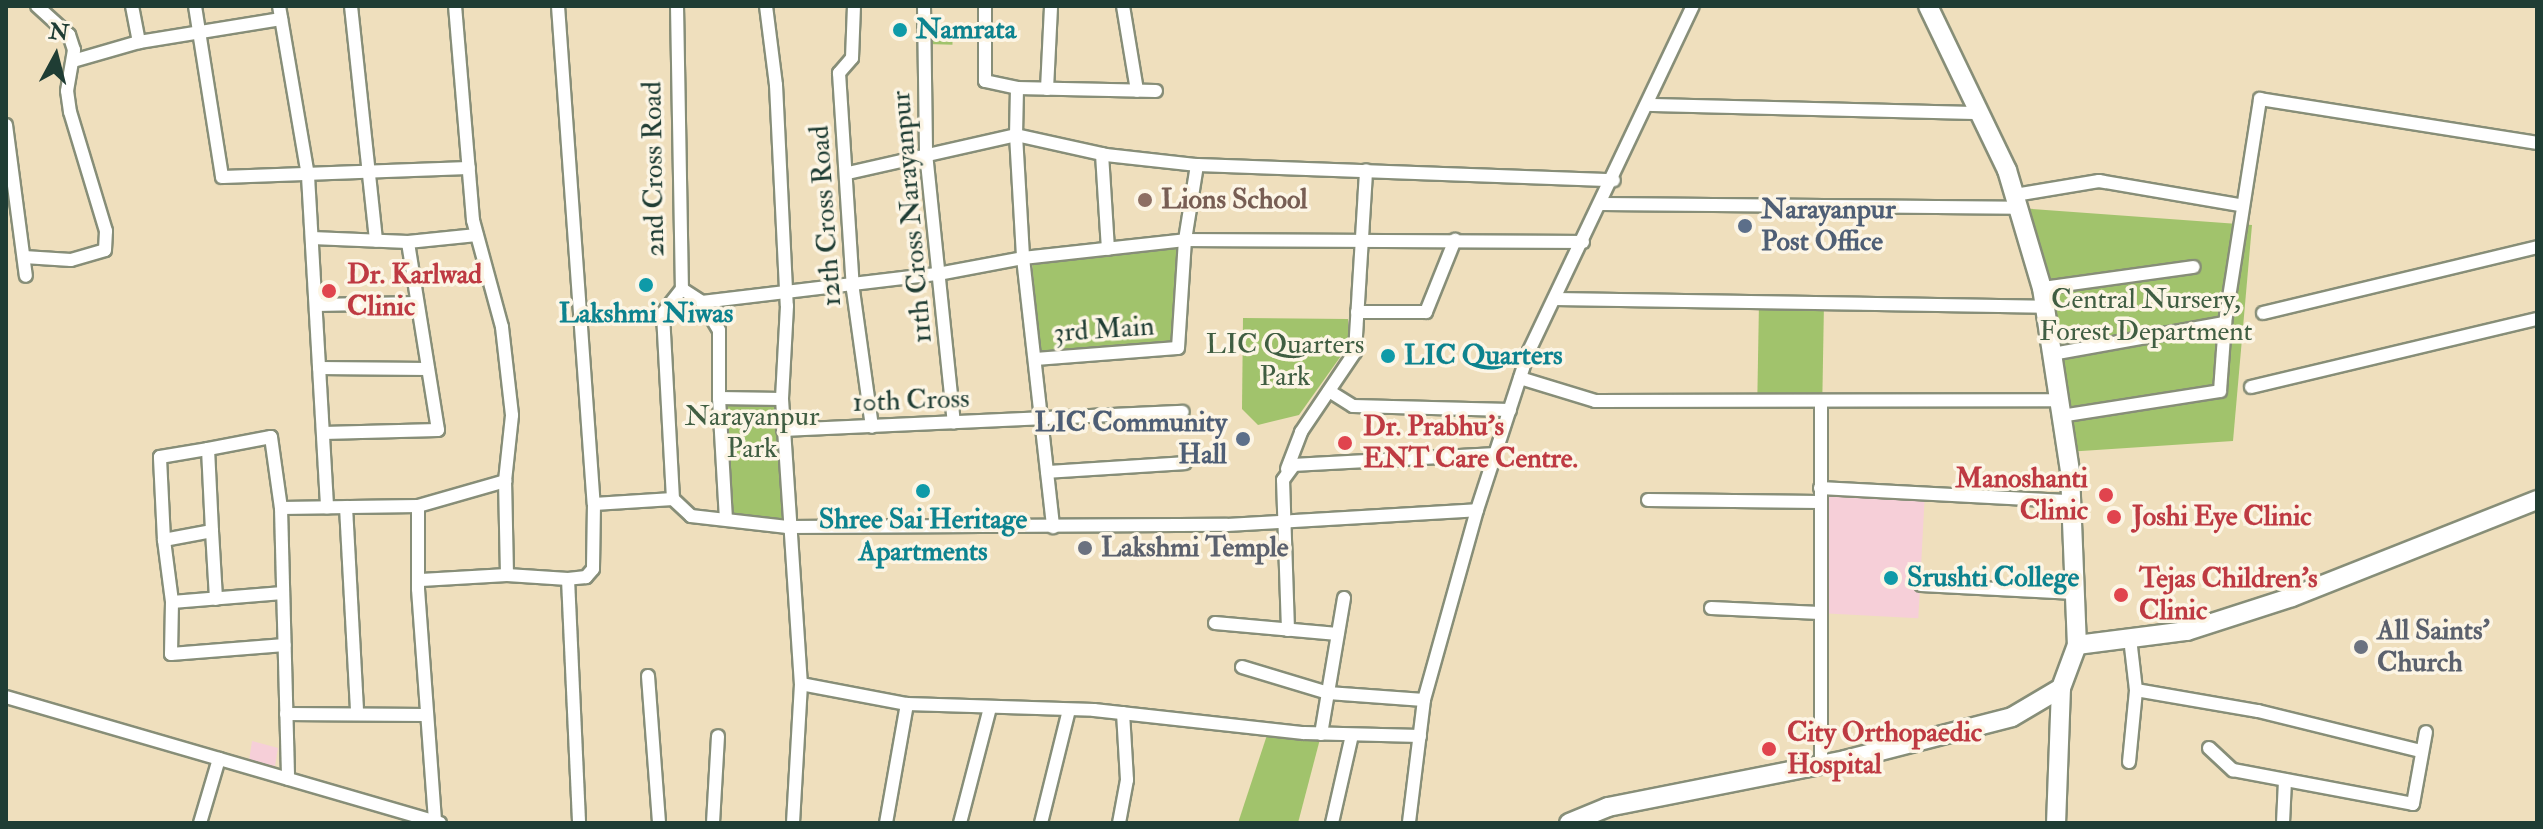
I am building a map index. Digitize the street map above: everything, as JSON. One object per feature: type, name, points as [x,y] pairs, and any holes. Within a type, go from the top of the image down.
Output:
[{"type":"street","points":[[24,257],[71,260],[105,250],[106,231],[70,112],[73,61],[69,35],[37,6]]},
{"type":"street","points":[[132,6],[139,42]]},
{"type":"street","points":[[195,6],[222,177],[469,168]]},
{"type":"street","points":[[351,6],[376,241]]},
{"type":"street","points":[[455,6],[477,235],[502,327],[512,415],[505,481],[507,575]]},
{"type":"street","points":[[421,580],[507,575],[568,579],[586,577],[593,569],[594,504],[558,6]]},
{"type":"street","name":"2nd Cross Road","points":[[677,6],[682,289],[702,302]]},
{"type":"street","points":[[766,6],[776,85],[786,288],[782,399],[787,527],[801,684],[793,823]]},
{"type":"street","name":"12th Cross Road","points":[[854,6],[852,58],[839,73],[848,173],[852,284],[872,427]]},
{"type":"street","name":"11th Cross Narayanpur","points":[[924,6],[926,153],[954,423]]},
{"type":"street","points":[[985,6],[985,81],[1017,88],[1156,91]]},
{"type":"street","points":[[1047,89],[1051,6]]},
{"type":"street","points":[[1123,6],[1137,91]]},
{"type":"street","points":[[1409,823],[1424,700],[1477,510],[1520,378],[1693,6]]},
{"type":"street","points":[[1928,6],[2017,202],[2043,298],[2052,354],[2071,501],[2077,645],[2061,688],[2056,823]]},
{"type":"street","points":[[73,61],[139,42],[280,13],[308,176],[327,507]]},
{"type":"street","points":[[1017,88],[1016,135],[1023,258],[1053,527]]},
{"type":"street","points":[[1520,378],[1595,401],[1821,402],[2060,408],[2220,391],[2240,205],[2260,99],[2537,143]]},
{"type":"street","points":[[1649,105],[1978,113]]},
{"type":"street","points":[[6,125],[26,276]]},
{"type":"street","points":[[848,173],[1016,135],[1102,154],[1197,165],[1614,180]]},
{"type":"street","points":[[1102,154],[1108,249]]},
{"type":"street","points":[[1185,240],[1197,165]]},
{"type":"street","points":[[1288,630],[1283,480],[1301,432],[1355,352],[1366,170]]},
{"type":"street","points":[[1602,204],[2017,202],[2099,181],[2240,205]]},
{"type":"street","points":[[312,238],[408,242],[477,235]]},
{"type":"street","points":[[726,519],[719,398],[719,330],[702,302],[786,288],[938,274],[1023,258],[1185,240],[1583,242]]},
{"type":"street","name":"3rd Main","points":[[1035,359],[1178,348],[1185,240]]},
{"type":"street","points":[[1357,312],[1426,312],[1455,240]]},
{"type":"street","points":[[323,433],[438,430],[408,242]]},
{"type":"street","points":[[2263,313],[2537,247]]},
{"type":"street","points":[[1555,299],[2043,298],[2194,267]]},
{"type":"street","points":[[682,289],[663,313],[673,499],[691,516],[787,527],[1053,527],[1286,522],[1477,510]]},
{"type":"street","points":[[316,305],[417,303]]},
{"type":"street","points":[[2251,387],[2537,319]]},
{"type":"street","points":[[2052,354],[2225,323]]},
{"type":"street","points":[[319,368],[428,369]]},
{"type":"street","points":[[1329,391],[1353,406],[1510,410]]},
{"type":"street","points":[[719,398],[782,399]]},
{"type":"street","points":[[1821,402],[1821,765]]},
{"type":"street","name":"10th Cross","points":[[783,430],[1183,412]]},
{"type":"street","points":[[285,645],[171,654],[172,602],[164,540],[160,457],[271,437],[281,508],[285,645],[288,779]]},
{"type":"street","points":[[208,449],[216,599]]},
{"type":"street","points":[[1283,480],[1294,465],[1314,462],[1495,454]]},
{"type":"street","points":[[1047,472],[1185,463]]},
{"type":"street","points":[[281,508],[418,506],[505,481]]},
{"type":"street","points":[[1820,488],[2071,501]]},
{"type":"street","points":[[594,504],[673,499]]},
{"type":"street","points":[[1648,500],[1819,502]]},
{"type":"street","points":[[2077,645],[2187,631],[2292,597],[2537,500]]},
{"type":"street","points":[[6,697],[288,779],[397,817],[437,822],[426,715],[418,506]]},
{"type":"street","points":[[346,507],[357,712]]},
{"type":"street","points":[[164,540],[212,531]]},
{"type":"street","points":[[568,579],[579,823]]},
{"type":"street","points":[[1921,585],[2075,593]]},
{"type":"street","points":[[172,602],[283,593]]},
{"type":"street","points":[[1321,734],[1344,598]]},
{"type":"street","points":[[1711,608],[1820,613]]},
{"type":"street","points":[[1215,623],[1338,634]]},
{"type":"street","points":[[2129,762],[2136,690],[2130,638]]},
{"type":"street","points":[[1242,667],[1328,693],[1424,700]]},
{"type":"street","points":[[648,676],[659,823]]},
{"type":"street","points":[[801,684],[907,704],[1123,713],[1321,734],[1420,736]]},
{"type":"street","points":[[1569,823],[1608,807],[1821,765],[2012,717],[2061,688]]},
{"type":"street","points":[[2136,690],[2258,711],[2421,751]]},
{"type":"street","points":[[886,823],[907,704]]},
{"type":"street","points":[[960,823],[990,708]]},
{"type":"street","points":[[1041,823],[1069,710]]},
{"type":"street","points":[[286,714],[357,712],[426,715]]},
{"type":"street","points":[[1119,823],[1127,780],[1123,713]]},
{"type":"street","points":[[2209,748],[2233,770],[2413,804],[2426,732]]},
{"type":"street","points":[[1332,823],[1352,735]]},
{"type":"street","points":[[713,823],[718,736]]},
{"type":"street","points":[[200,823],[219,759]]},
{"type":"street","points":[[2283,823],[2285,780]]},
{"type":"shaded area","points":[[1820,488],[1925,493],[1918,618],[1813,613]]},
{"type":"shaded area","points":[[252,741],[278,748],[275,766],[249,761]]},
{"type":"green space","points":[[928,28],[953,29],[952,45],[927,44]]},
{"type":"green space","name":"Central Nursery, Forest Department","points":[[2019,208],[2252,225],[2233,441],[2066,452]]},
{"type":"green space","points":[[1179,245],[1173,343],[1040,353],[1032,263]]},
{"type":"green space","points":[[1759,302],[1824,303],[1822,403],[1757,402]]},
{"type":"green space","name":"LIC Quarters Park","points":[[1243,318],[1348,319],[1348,346],[1299,415],[1258,425],[1242,409]]},
{"type":"green space","name":"Narayanpur Park","points":[[719,398],[782,399],[787,527],[726,519]]},
{"type":"green space","points":[[1268,732],[1320,739],[1298,823],[1238,823]]},
{"type":"place","name":"Namrata","points":[[900,30]]},
{"type":"place","name":"Lions School","points":[[1145,200]]},
{"type":"place","name":"Narayanpur Post Office","points":[[1745,226]]},
{"type":"place","name":"Lakshmi Niwas","points":[[646,285]]},
{"type":"place","name":"Dr. Karlwad Clinic","points":[[329,291]]},
{"type":"place","name":"LIC Quarters","points":[[1388,356]]},
{"type":"place","name":"LIC Community Hall","points":[[1243,439]]},
{"type":"place","name":"Dr. Prabhu's ENT Care Centre.","points":[[1345,443]]},
{"type":"place","name":"Shree Sai Heritage Apartments","points":[[923,491]]},
{"type":"place","name":"Manoshanti Clinic","points":[[2106,495]]},
{"type":"place","name":"Joshi Eye Clinic","points":[[2114,517]]},
{"type":"place","name":"Lakshmi Temple","points":[[1085,548]]},
{"type":"place","name":"Srushti College","points":[[1891,578]]},
{"type":"place","name":"Tejas Children's Clinic","points":[[2121,595]]},
{"type":"place","name":"All Saints' Church","points":[[2361,647]]},
{"type":"place","name":"City Orthopaedic Hospital","points":[[1769,749]]}]
